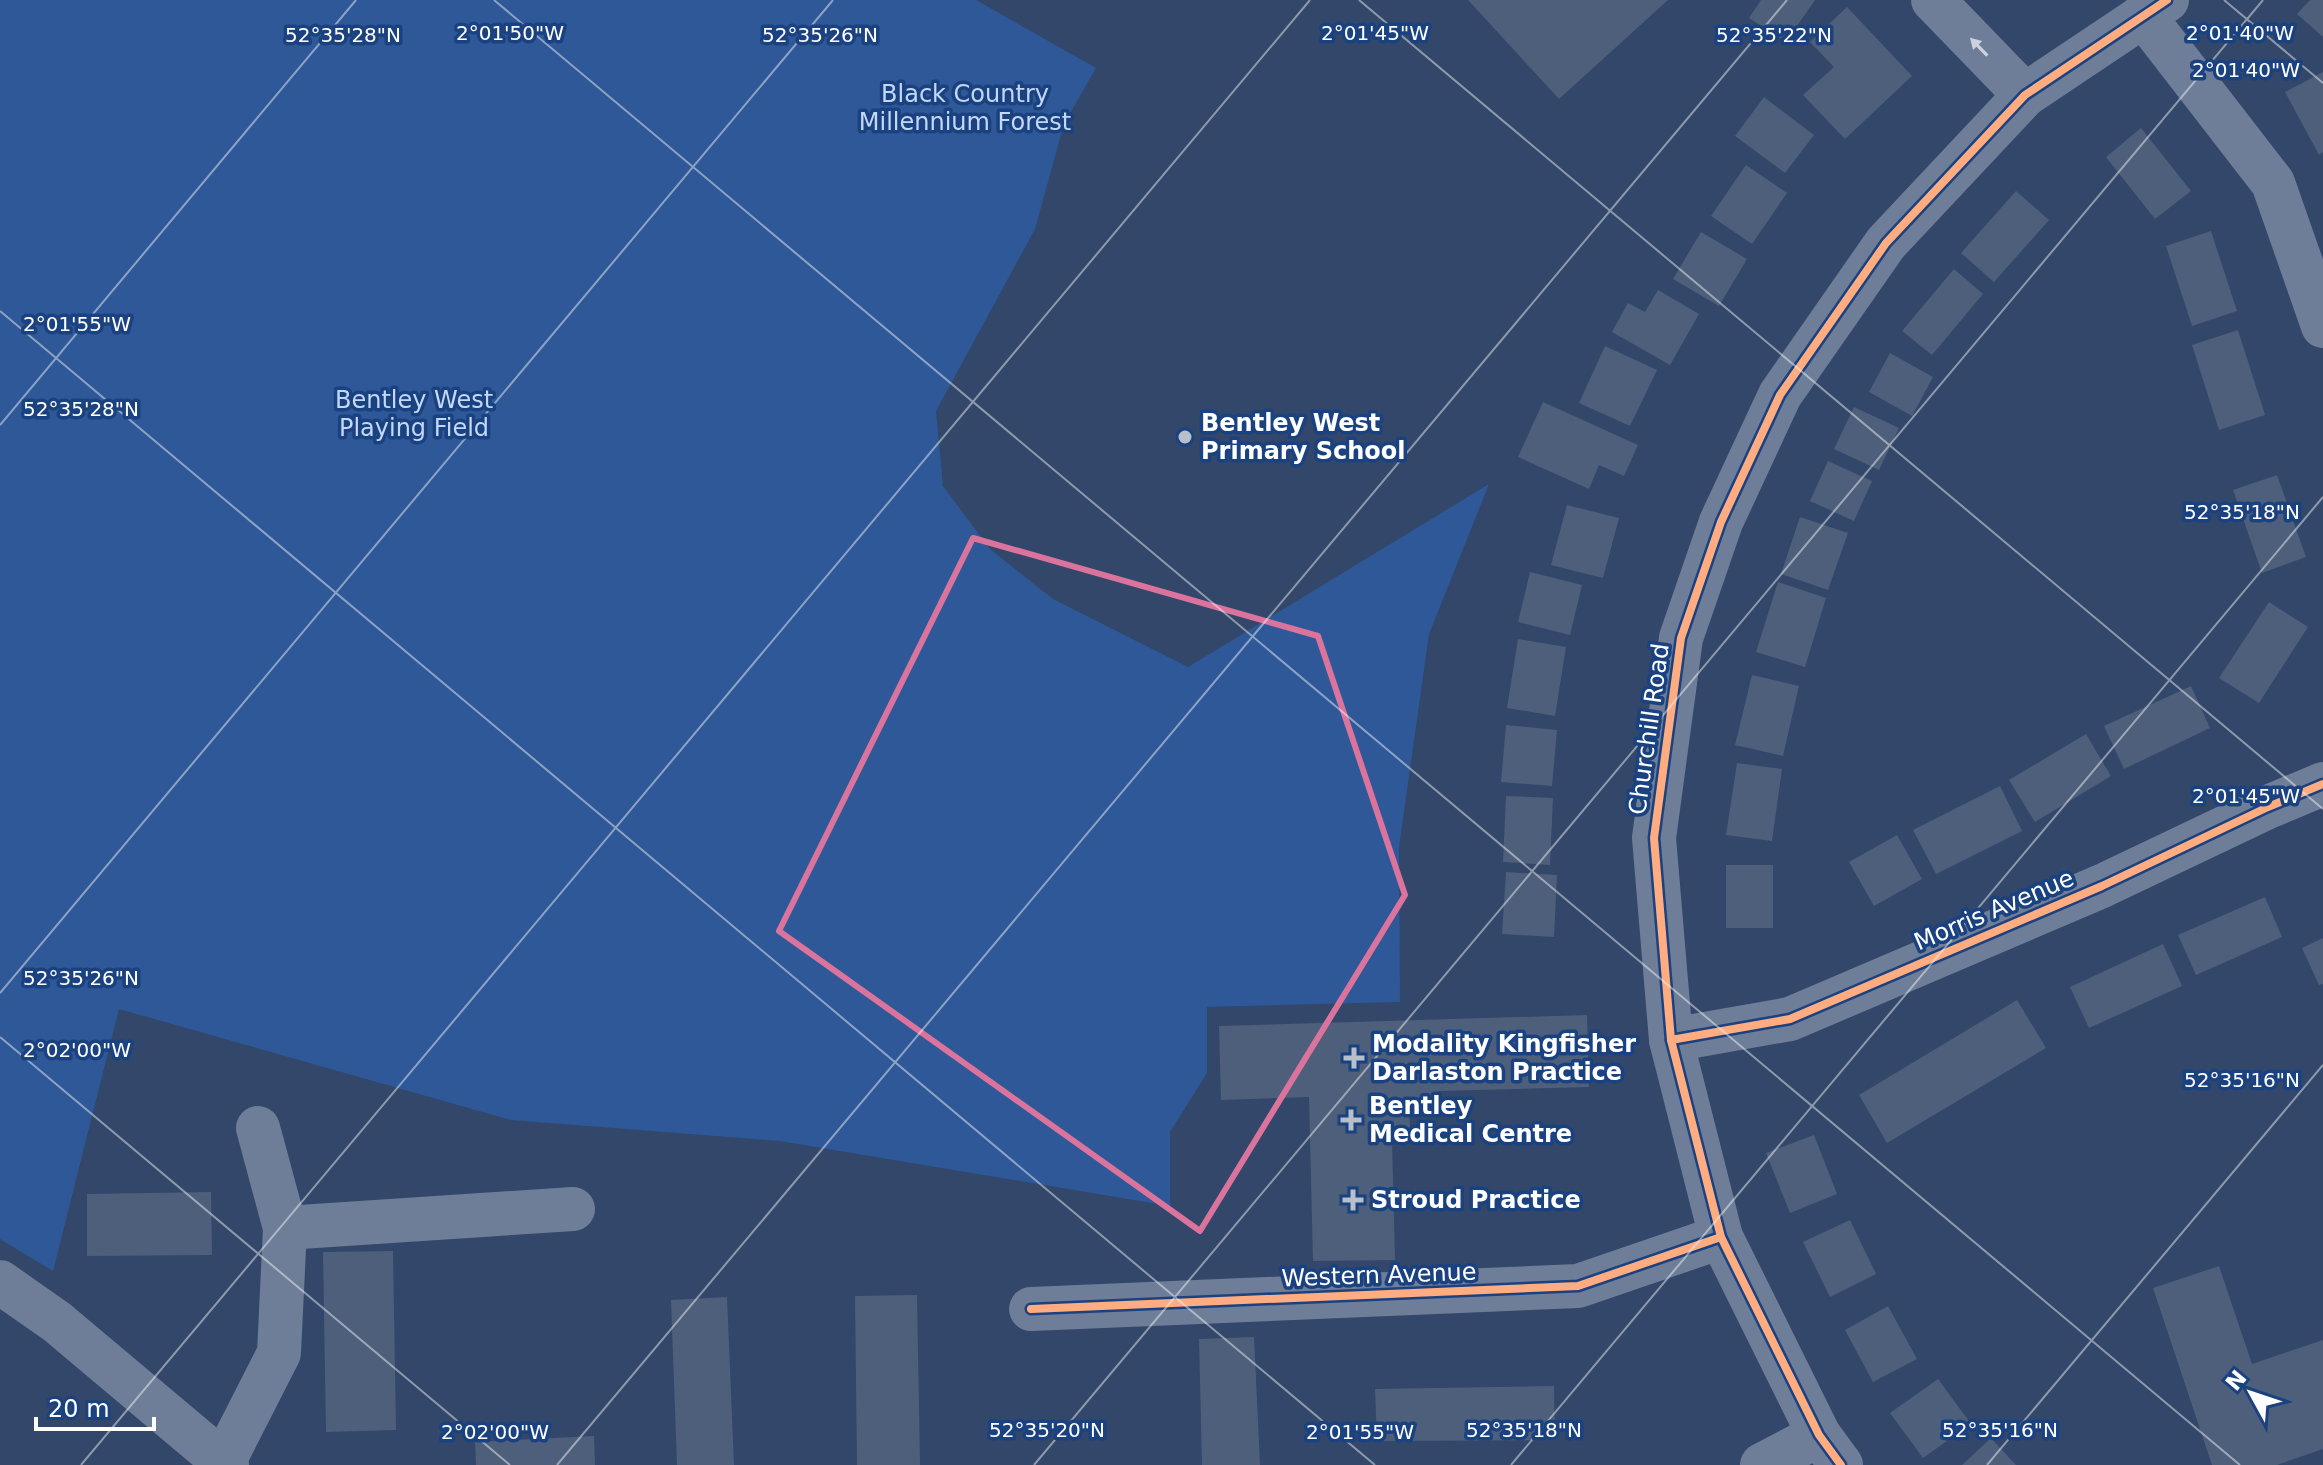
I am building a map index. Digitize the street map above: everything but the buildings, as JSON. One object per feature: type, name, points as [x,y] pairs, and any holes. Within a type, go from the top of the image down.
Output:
[{"type":"street","points":[[1933,0],[2025,95]]},
{"type":"street","points":[[2155,8],[2273,183],[2323,326]]},
{"type":"street","name":"Churchill Road","points":[[1830,1450],[1721,1237],[1671,1040],[1654,838],[1681,638],[1721,522],[1780,395],[1886,243],[2025,95],[2155,8]]},
{"type":"street","name":"Morris Avenue","points":[[1671,1040],[1790,1019],[2102,886],[2323,784]]},
{"type":"street","points":[[0,1282],[57,1322],[225,1464],[279,1353],[285,1228],[258,1128]]},
{"type":"street","points":[[285,1228],[573,1209]]},
{"type":"street","name":"Western Avenue","points":[[1031,1309],[1578,1286],[1721,1237]]},
{"type":"street","points":[[1762,1465],[1830,1450]]},
{"type":"highlighted area","points":[[973,538],[1318,636],[1405,895],[1200,1231],[779,931]]},
{"type":"green space","name":"Bentley West Playing Field","points":[[0,0],[976,0],[1096,68],[1064,124],[1035,229],[936,411],[943,486],[990,549],[1053,599],[1188,667],[1489,484],[1429,634],[1399,847],[1400,1002],[1207,1007],[1207,1073],[1170,1132],[1170,1206],[780,1141],[511,1120],[119,1009],[53,1271],[0,1239]]},
{"type":"cycle path","points":[[1841,1465],[1819,1435],[1721,1237],[1671,1040],[1654,838],[1681,638],[1721,522],[1780,395],[1886,243],[2025,95],[2167,0]]},
{"type":"cycle path","points":[[1671,1040],[1790,1019],[2102,886],[2323,784]]},
{"type":"cycle path","points":[[1031,1309],[1578,1286],[1721,1237]]},
{"type":"place","name":"Bentley West Primary School","points":[[1185,437]]},
{"type":"place","name":"Modality Kingfisher Darlaston Practice","points":[[1354,1058]]},
{"type":"place","name":"Bentley Medical Centre","points":[[1351,1120]]},
{"type":"place","name":"Stroud Practice","points":[[1353,1200]]},
{"type":"park label","name":"Black Country Millennium Forest","points":[[965,108]]}]
